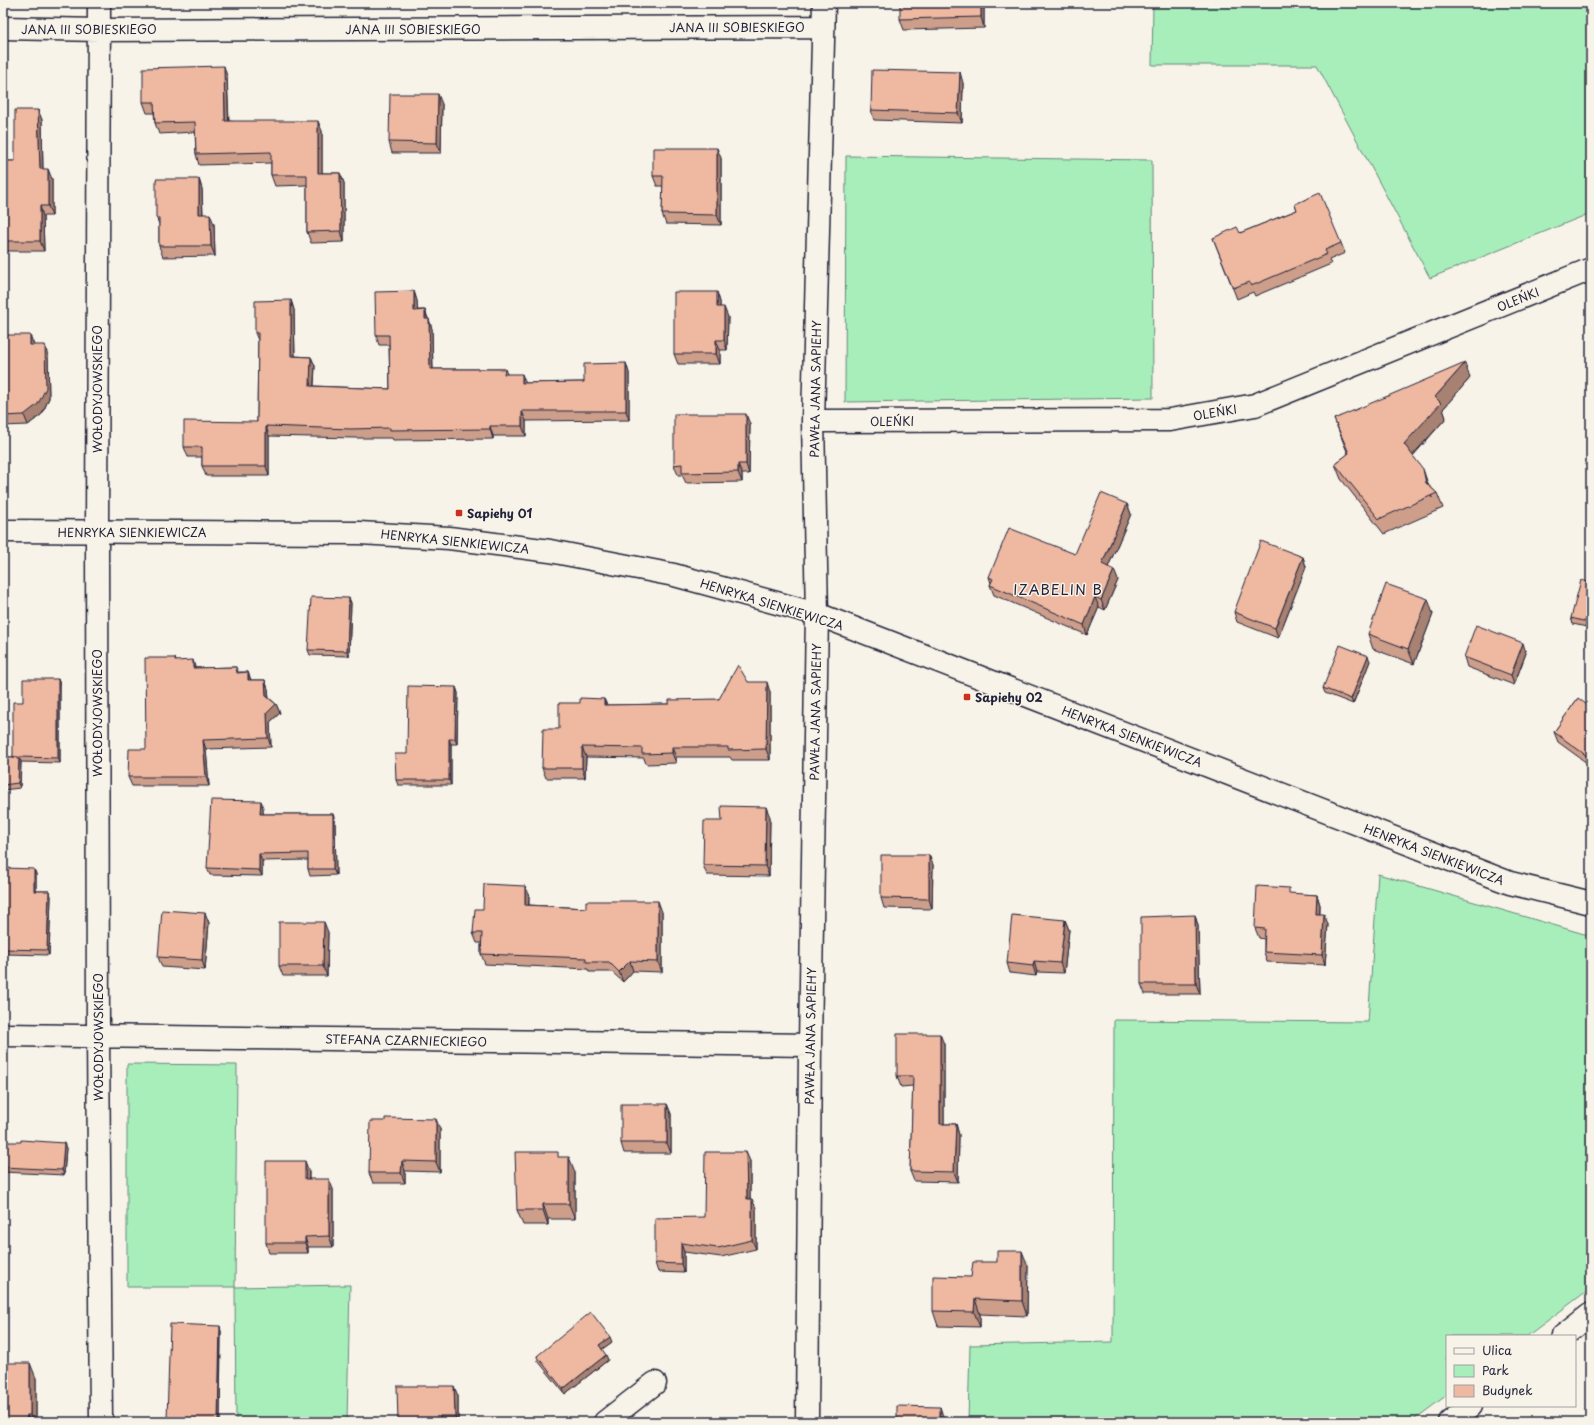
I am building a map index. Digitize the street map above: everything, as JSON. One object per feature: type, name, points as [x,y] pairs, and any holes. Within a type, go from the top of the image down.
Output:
[{"type":"street","name":"WOŁODYJOWSKIEGO","points":[[99,3],[97,532],[98,1035],[101,1422]]},
{"type":"street","name":"PAWŁA JANA SAPIEHY","points":[[807,1422],[810,1045],[817,614],[813,421],[824,3]]},
{"type":"street","name":"JANA III SOBIESKIEGO","points":[[3,28],[99,30],[823,27]]},
{"type":"street","name":"OLEŃKI","points":[[813,421],[1170,420],[1255,405],[1591,269]]},
{"type":"street","name":"HENRYKA SIENKIEWICZA","points":[[3,531],[359,532],[449,538],[550,551],[674,575],[817,614],[1510,884],[1591,903]]},
{"type":"street","name":"STEFANA CZARNIECKIEGO","points":[[3,1035],[810,1045]]},
{"type":"street","points":[[1564,1335],[1591,1314]]},
{"type":"street","points":[[605,1422],[655,1383]]},
{"type":"street","points":[[1450,1422],[1470,1407]]},
{"type":"green space","points":[[1153,3],[1591,3],[1591,213],[1430,278],[1317,65],[1152,65]]},
{"type":"green space","points":[[846,156],[1152,160],[1153,398],[845,402]]},
{"type":"green space","points":[[1378,874],[1591,936],[1591,1288],[1528,1335],[1446,1335],[1446,1396],[1411,1422],[968,1422],[970,1345],[1113,1342],[1114,1020],[1368,1022]]},
{"type":"green space","points":[[127,1064],[237,1065],[235,1287],[127,1287]]},
{"type":"green space","points":[[350,1285],[347,1422],[236,1422],[235,1287]]},
{"type":"building","points":[[900,3],[981,3],[981,17],[900,19]]},
{"type":"building","points":[[224,66],[225,121],[318,121],[318,173],[340,173],[341,231],[307,232],[307,175],[271,175],[271,152],[196,154],[195,122],[155,123],[154,102],[143,102],[143,68]]},
{"type":"building","points":[[872,70],[960,72],[958,113],[871,110]]},
{"type":"building","points":[[390,94],[438,94],[437,143],[389,142]]},
{"type":"building","points":[[15,110],[38,110],[40,169],[48,169],[48,206],[40,206],[40,241],[3,241],[3,161],[15,161]]},
{"type":"building","points":[[653,148],[717,148],[717,215],[662,214],[663,176],[653,176]]},
{"type":"building","points":[[156,179],[199,179],[199,214],[210,214],[211,246],[159,246],[159,218],[156,217]]},
{"type":"building","points":[[1320,193],[1341,243],[1325,250],[1327,254],[1251,286],[1249,282],[1233,288],[1213,238],[1237,227],[1240,233],[1297,210],[1295,204]]},
{"type":"building","points":[[414,291],[414,311],[425,310],[425,319],[429,319],[430,369],[505,369],[504,374],[522,374],[522,383],[584,382],[584,364],[626,363],[626,411],[522,411],[522,426],[490,426],[490,429],[390,430],[390,428],[351,429],[266,426],[266,466],[202,466],[202,447],[184,447],[184,421],[257,422],[258,333],[255,333],[255,301],[291,300],[291,356],[311,357],[310,386],[390,389],[389,335],[376,335],[375,292]]},
{"type":"building","points":[[674,292],[717,292],[717,307],[724,307],[724,340],[716,340],[716,354],[674,354]]},
{"type":"building","points":[[3,335],[30,335],[30,345],[45,345],[46,388],[38,404],[24,415],[3,416]]},
{"type":"building","points":[[1465,363],[1435,397],[1441,403],[1404,444],[1423,469],[1426,483],[1437,493],[1379,519],[1335,464],[1349,453],[1334,419]]},
{"type":"building","points":[[674,414],[746,414],[746,464],[738,464],[738,472],[682,473],[682,464],[674,465]]},
{"type":"building","points":[[1101,493],[1127,504],[1102,564],[1114,570],[1101,600],[1095,597],[1084,625],[990,585],[993,579],[989,577],[1009,528],[1075,554]]},
{"type":"building","points":[[1261,541],[1303,557],[1275,628],[1234,612]]},
{"type":"building","points":[[1581,580],[1591,583],[1591,623],[1571,618]]},
{"type":"building","points":[[1386,584],[1428,599],[1408,649],[1368,634]]},
{"type":"building","points":[[311,597],[349,598],[347,651],[308,650]]},
{"type":"building","points":[[1476,625],[1523,643],[1511,675],[1464,657]]},
{"type":"building","points":[[1340,645],[1368,656],[1351,699],[1323,688]]},
{"type":"building","points":[[145,658],[175,658],[175,661],[193,660],[193,668],[236,667],[237,673],[248,672],[248,680],[265,680],[266,696],[276,704],[267,713],[268,738],[203,740],[206,777],[128,777],[129,749],[146,749]]},
{"type":"building","points":[[738,665],[748,682],[767,682],[766,749],[728,750],[728,747],[672,747],[672,753],[642,754],[642,748],[582,747],[582,768],[542,768],[543,729],[559,729],[559,703],[580,703],[580,698],[604,699],[604,705],[669,704],[669,700],[719,699]]},
{"type":"building","points":[[23,679],[58,679],[58,758],[19,757],[18,783],[3,785],[3,757],[13,757],[13,702],[23,702]]},
{"type":"building","points":[[408,686],[456,687],[455,739],[449,739],[449,780],[396,780],[395,754],[407,754]]},
{"type":"building","points":[[1578,698],[1591,708],[1591,751],[1587,756],[1554,732]]},
{"type":"building","points":[[211,800],[261,801],[260,814],[333,814],[333,869],[308,869],[308,853],[259,854],[259,870],[207,868]]},
{"type":"building","points":[[721,806],[766,807],[765,866],[703,865],[704,821],[722,821]]},
{"type":"building","points":[[881,855],[929,855],[929,899],[881,898]]},
{"type":"building","points":[[5,868],[34,869],[34,891],[49,891],[47,950],[3,949]]},
{"type":"building","points":[[484,884],[525,886],[525,905],[586,908],[586,901],[658,901],[658,962],[630,961],[619,972],[609,962],[586,962],[586,958],[481,954],[482,933],[473,933],[475,909],[483,909]]},
{"type":"building","points":[[1257,886],[1289,888],[1289,893],[1317,895],[1316,914],[1324,914],[1322,955],[1264,952],[1265,929],[1255,928]]},
{"type":"building","points":[[162,910],[205,913],[202,960],[158,957]]},
{"type":"building","points":[[1012,915],[1065,920],[1060,963],[1034,961],[1033,966],[1007,963]]},
{"type":"building","points":[[1195,915],[1196,984],[1141,984],[1141,917]]},
{"type":"building","points":[[279,922],[324,922],[323,966],[279,966]]},
{"type":"building","points":[[897,1034],[940,1034],[940,1124],[956,1124],[954,1172],[910,1171],[913,1076],[897,1076]]},
{"type":"building","points":[[621,1104],[667,1104],[667,1143],[621,1143]]},
{"type":"building","points":[[385,1118],[436,1119],[436,1162],[402,1161],[401,1173],[369,1173],[370,1121],[385,1121]]},
{"type":"building","points":[[21,1140],[64,1143],[62,1170],[3,1167],[3,1142],[21,1142]]},
{"type":"building","points":[[515,1152],[558,1152],[558,1157],[569,1157],[569,1204],[543,1204],[543,1210],[517,1210]]},
{"type":"building","points":[[705,1152],[746,1152],[747,1199],[752,1199],[752,1240],[718,1248],[681,1243],[681,1264],[655,1263],[655,1218],[704,1217]]},
{"type":"building","points":[[266,1161],[305,1161],[305,1179],[329,1179],[329,1236],[305,1237],[305,1243],[266,1243]]},
{"type":"building","points":[[997,1251],[1022,1251],[1022,1301],[975,1299],[974,1312],[933,1311],[933,1276],[971,1277],[973,1262],[997,1262]]},
{"type":"building","points":[[591,1312],[610,1337],[599,1345],[606,1355],[563,1389],[537,1356]]},
{"type":"building","points":[[170,1324],[220,1326],[218,1422],[167,1420]]},
{"type":"building","points":[[3,1363],[30,1363],[30,1415],[27,1415],[26,1422],[3,1422]]},
{"type":"building","points":[[397,1386],[454,1386],[455,1416],[440,1416],[441,1422],[398,1422]]},
{"type":"building","points":[[897,1406],[940,1407],[940,1422],[897,1422]]},
{"type":"place","name":"Sapiehy 01","points":[[459,513]]},
{"type":"place","name":"Sapiehy 02","points":[[967,697]]},
{"type":"district","name":"IZABELIN B","points":[[1058,589]]}]
